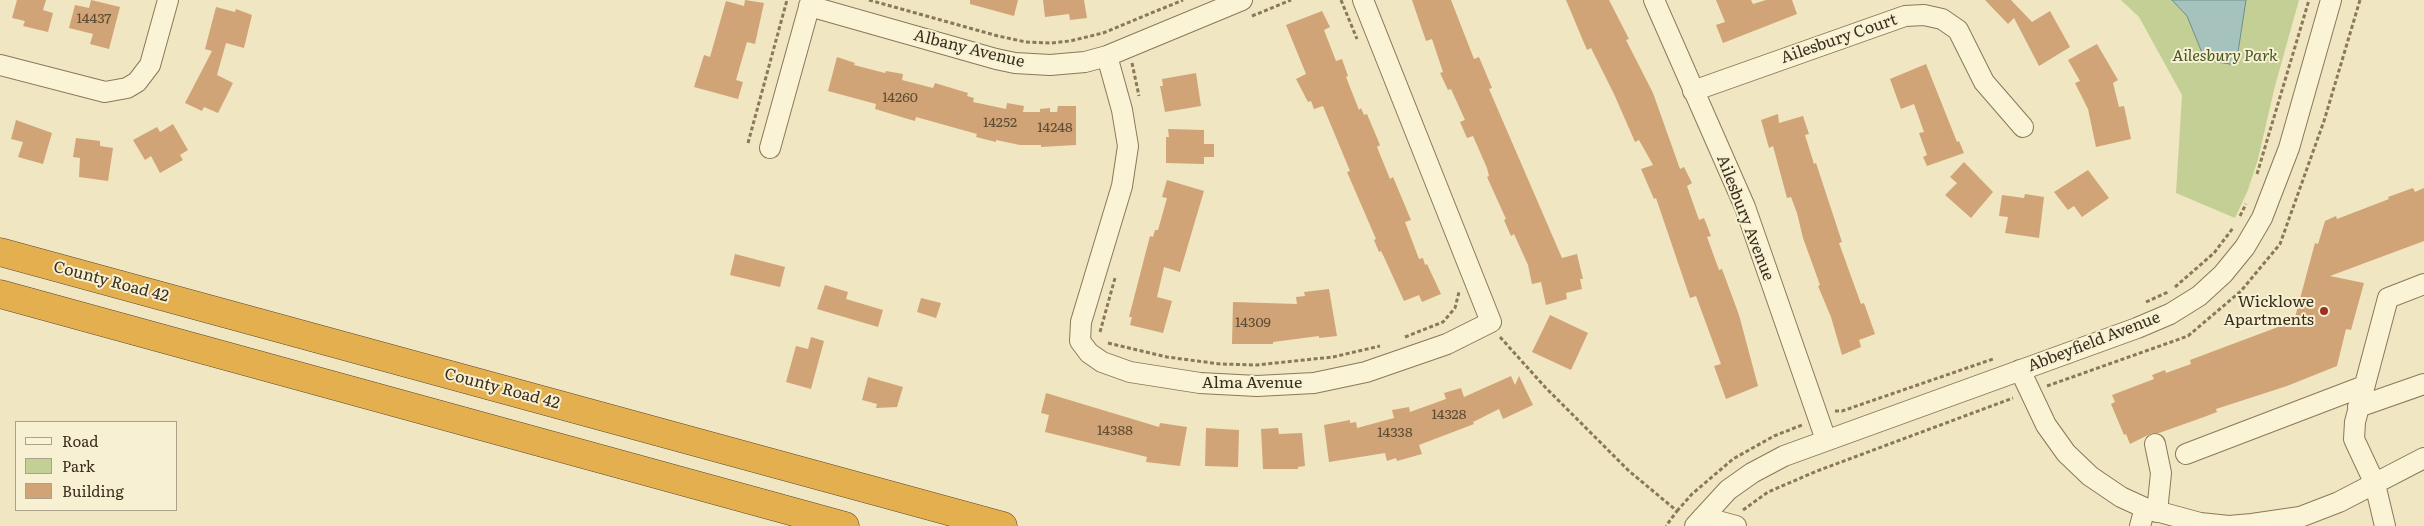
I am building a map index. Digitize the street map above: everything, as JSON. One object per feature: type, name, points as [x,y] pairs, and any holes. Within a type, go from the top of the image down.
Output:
[{"type":"highway","name":"County Road 42","points":[[0,252],[1003,526]]},
{"type":"highway","points":[[0,294],[845,526]]},
{"type":"highway","points":[[802,514],[814,474]]},
{"type":"street","points":[[0,64],[105,92],[127,88],[137,82],[150,65],[168,0]]},
{"type":"street","name":"Albany Avenue","points":[[810,3],[1015,63],[1062,65],[1107,56],[1242,0]]},
{"type":"street","points":[[1363,0],[1491,322]]},
{"type":"street","name":"Ailesbury Avenue","points":[[1654,0],[1745,207],[1826,440]]},
{"type":"street","name":"Abbeyfield Avenue","points":[[1699,522],[1728,490],[1752,473],[1784,456],[2138,328],[2170,314],[2199,296],[2223,274],[2245,247],[2262,218],[2289,148],[2331,0]]},
{"type":"street","points":[[770,148],[810,3]]},
{"type":"street","name":"Ailesbury Court","points":[[1693,91],[1905,16],[1924,15],[1942,19],[1958,30],[1984,82],[2023,126]]},
{"type":"street","name":"Alma Avenue","points":[[1107,56],[1122,110],[1128,146],[1122,186],[1080,329],[1080,340],[1093,357],[1130,372],[1200,383],[1257,386],[1314,383],[1366,372],[1447,344],[1491,322]]},
{"type":"street","points":[[2385,526],[2374,484],[2354,439],[2358,407],[2388,298],[2424,284]]},
{"type":"street","points":[[2020,370],[2046,424],[2066,453],[2090,476],[2147,516],[2229,526],[2300,517],[2339,502],[2424,458]]},
{"type":"street","points":[[2358,407],[2424,384]]},
{"type":"street","points":[[2186,454],[2364,386]]},
{"type":"street","points":[[2147,516],[2161,473],[2155,444]]},
{"type":"street","points":[[1699,522],[1732,525]]},
{"type":"path","points":[[748,143],[788,0]]},
{"type":"path","points":[[869,0],[998,36],[1026,42],[1051,43],[1070,41],[1103,33],[1183,0]]},
{"type":"path","points":[[1341,0],[1358,40]]},
{"type":"path","points":[[2255,183],[2309,0]]},
{"type":"path","points":[[1732,525],[1734,517],[1768,492],[1817,471],[2188,336],[2247,284],[2280,244],[2324,121],[2360,0]]},
{"type":"path","points":[[2239,218],[2248,200]]},
{"type":"path","points":[[2144,303],[2166,293],[2195,272],[2214,253],[2236,224]]},
{"type":"path","points":[[1400,339],[1443,322],[1455,308],[1460,287]]},
{"type":"path","points":[[1491,322],[1501,339],[1545,387],[1629,471],[1677,511]]},
{"type":"path","points":[[1107,343],[1167,357],[1220,364],[1256,365],[1333,357],[1383,345]]},
{"type":"path","points":[[1666,526],[1692,494],[1733,459],[1774,436],[2000,356]]},
{"type":"green space","name":"Ailesbury Park","points":[[2121,0],[2299,0],[2275,86],[2258,159],[2248,190],[2235,218],[2176,193],[2182,95],[2139,17]]},
{"type":"water","points":[[2172,0],[2246,0],[2236,65],[2205,60],[2187,16]]},
{"type":"building","points":[[17,0],[46,0],[43,10],[53,13],[48,32],[23,26],[25,21],[12,18]]},
{"type":"building","points":[[91,0],[120,7],[109,49],[90,44],[93,34],[69,28],[75,5],[89,8]]},
{"type":"building","points":[[745,0],[764,3],[755,44],[747,42],[736,80],[743,82],[738,99],[694,87],[704,55],[710,57],[726,1],[744,6]]},
{"type":"building","points":[[970,0],[1018,0],[1014,16],[970,4]]},
{"type":"building","points":[[1043,0],[1084,0],[1087,18],[1070,20],[1069,14],[1045,17]]},
{"type":"building","points":[[1412,0],[1451,0],[1474,59],[1479,57],[1492,88],[1489,89],[1562,258],[1577,254],[1583,279],[1580,279],[1582,289],[1566,293],[1567,299],[1546,305],[1541,282],[1532,284],[1528,265],[1514,234],[1511,236],[1504,220],[1506,219],[1487,177],[1489,176],[1487,168],[1473,136],[1467,138],[1460,122],[1465,120],[1451,89],[1448,90],[1440,73],[1443,72],[1432,39],[1426,41]]},
{"type":"building","points":[[1566,0],[1609,0],[1629,39],[1626,40],[1653,93],[1680,169],[1684,167],[1692,183],[1687,186],[1699,220],[1704,218],[1711,236],[1707,237],[1719,270],[1722,269],[1739,315],[1758,386],[1726,399],[1714,366],[1721,364],[1696,296],[1690,298],[1656,198],[1654,199],[1641,169],[1653,165],[1639,140],[1635,142],[1591,48],[1587,50]]},
{"type":"building","points":[[1716,0],[1751,0],[1753,4],[1766,0],[1792,0],[1797,14],[1723,43],[1716,25],[1725,22]]},
{"type":"building","points":[[1985,0],[2011,0],[2032,22],[2050,11],[2070,47],[2039,66],[2014,18],[2008,24]]},
{"type":"building","points":[[216,7],[235,12],[236,9],[252,15],[244,48],[226,43],[217,75],[233,83],[218,113],[204,107],[202,111],[185,103],[212,51],[205,49]]},
{"type":"building","points":[[1322,11],[1330,27],[1324,30],[1336,61],[1342,59],[1348,76],[1346,77],[1359,110],[1361,108],[1364,115],[1367,114],[1380,145],[1377,147],[1390,179],[1393,177],[1411,220],[1405,222],[1419,259],[1423,258],[1425,265],[1427,264],[1441,294],[1422,302],[1419,295],[1404,301],[1374,240],[1376,239],[1347,172],[1350,171],[1323,106],[1314,109],[1311,101],[1308,102],[1296,79],[1306,74],[1286,25]]},
{"type":"building","points":[[2097,44],[2118,80],[2113,83],[2119,107],[2124,106],[2131,139],[2096,147],[2088,109],[2075,83],[2080,81],[2068,60]]},
{"type":"building","points":[[837,57],[855,63],[854,65],[885,73],[886,71],[903,74],[902,80],[933,88],[935,83],[968,93],[967,96],[974,98],[973,102],[1006,109],[1007,103],[1024,106],[1023,112],[1040,112],[1040,109],[1050,108],[1050,112],[1057,112],[1058,106],[1076,106],[1076,145],[1041,147],[1041,145],[1020,145],[996,140],[996,142],[976,137],[977,134],[916,117],[915,121],[875,109],[876,104],[828,91]]},
{"type":"building","points":[[1926,64],[1957,142],[1959,141],[1964,153],[1927,166],[1923,157],[1927,155],[1919,133],[1924,132],[1914,104],[1901,109],[1890,79]]},
{"type":"building","points":[[1196,73],[1201,106],[1165,112],[1160,86],[1163,86],[1162,79]]},
{"type":"building","points":[[1778,114],[1779,123],[1803,116],[1809,134],[1805,135],[1842,242],[1839,243],[1861,304],[1864,303],[1875,334],[1859,340],[1861,347],[1842,355],[1831,317],[1818,286],[1820,285],[1803,238],[1797,213],[1791,197],[1787,198],[1773,146],[1769,148],[1761,120]]},
{"type":"building","points":[[16,120],[52,133],[43,164],[18,157],[23,142],[11,139]]},
{"type":"building","points":[[173,124],[188,150],[180,155],[183,160],[160,173],[151,156],[145,160],[133,140],[157,127],[160,132]]},
{"type":"building","points":[[1168,129],[1204,130],[1204,144],[1214,144],[1214,157],[1204,157],[1204,164],[1166,163],[1166,137],[1169,137]]},
{"type":"building","points":[[76,138],[100,141],[100,146],[113,148],[108,181],[79,177],[80,158],[73,157]]},
{"type":"building","points":[[1964,162],[1993,192],[1971,218],[1945,195],[1957,183],[1950,177]]},
{"type":"building","points":[[2088,170],[2109,198],[2082,217],[2074,206],[2068,210],[2054,192]]},
{"type":"building","points":[[1167,180],[1204,191],[1180,272],[1164,267],[1157,297],[1172,301],[1163,333],[1130,325],[1132,317],[1129,317],[1150,236],[1153,237],[1155,230],[1158,230],[1167,198],[1162,197]]},
{"type":"building","name":"Wicklowe Apartments","points":[[2413,188],[2415,192],[2424,188],[2424,241],[2330,276],[2364,283],[2351,330],[2346,329],[2337,366],[2287,386],[2216,409],[2217,412],[2204,417],[2159,433],[2152,433],[2130,444],[2126,434],[2124,435],[2111,404],[2115,402],[2112,395],[2154,379],[2152,375],[2165,370],[2166,373],[2191,364],[2190,360],[2294,321],[2315,243],[2318,244],[2325,221],[2336,216],[2337,219]]},
{"type":"building","points":[[2025,194],[2044,197],[2039,238],[2005,233],[2008,217],[1999,216],[2002,195],[2024,198]]},
{"type":"building","points":[[735,254],[785,267],[780,287],[730,275]]},
{"type":"building","points":[[825,285],[848,292],[846,299],[883,310],[878,327],[817,309]]},
{"type":"building","points":[[1329,289],[1337,336],[1319,338],[1319,336],[1273,342],[1273,344],[1232,344],[1233,302],[1297,304],[1296,297],[1305,296],[1304,292]]},
{"type":"building","points":[[921,298],[941,303],[936,318],[917,312]]},
{"type":"building","points":[[1550,315],[1588,333],[1571,370],[1532,352]]},
{"type":"building","points":[[811,337],[824,341],[811,389],[786,382],[796,346],[808,349]]},
{"type":"building","points":[[1511,376],[1515,385],[1519,376],[1533,405],[1503,419],[1499,409],[1473,422],[1474,424],[1419,445],[1422,454],[1397,461],[1396,458],[1387,461],[1385,453],[1329,462],[1324,425],[1350,420],[1350,423],[1356,422],[1357,428],[1394,418],[1392,410],[1409,407],[1410,412],[1446,399],[1444,393],[1461,388],[1464,397]]},
{"type":"building","points":[[868,377],[903,387],[897,407],[876,408],[877,404],[862,400]]},
{"type":"building","points":[[1046,393],[1159,427],[1160,423],[1187,427],[1180,466],[1146,462],[1147,457],[1045,432],[1049,415],[1041,413]]},
{"type":"building","points":[[1206,428],[1239,430],[1238,467],[1205,466]]},
{"type":"building","points":[[1278,428],[1279,434],[1302,433],[1305,466],[1298,467],[1298,469],[1263,469],[1261,429]]},
{"type":"place","name":"Wicklowe Apartments","points":[[2324,311]]}]
